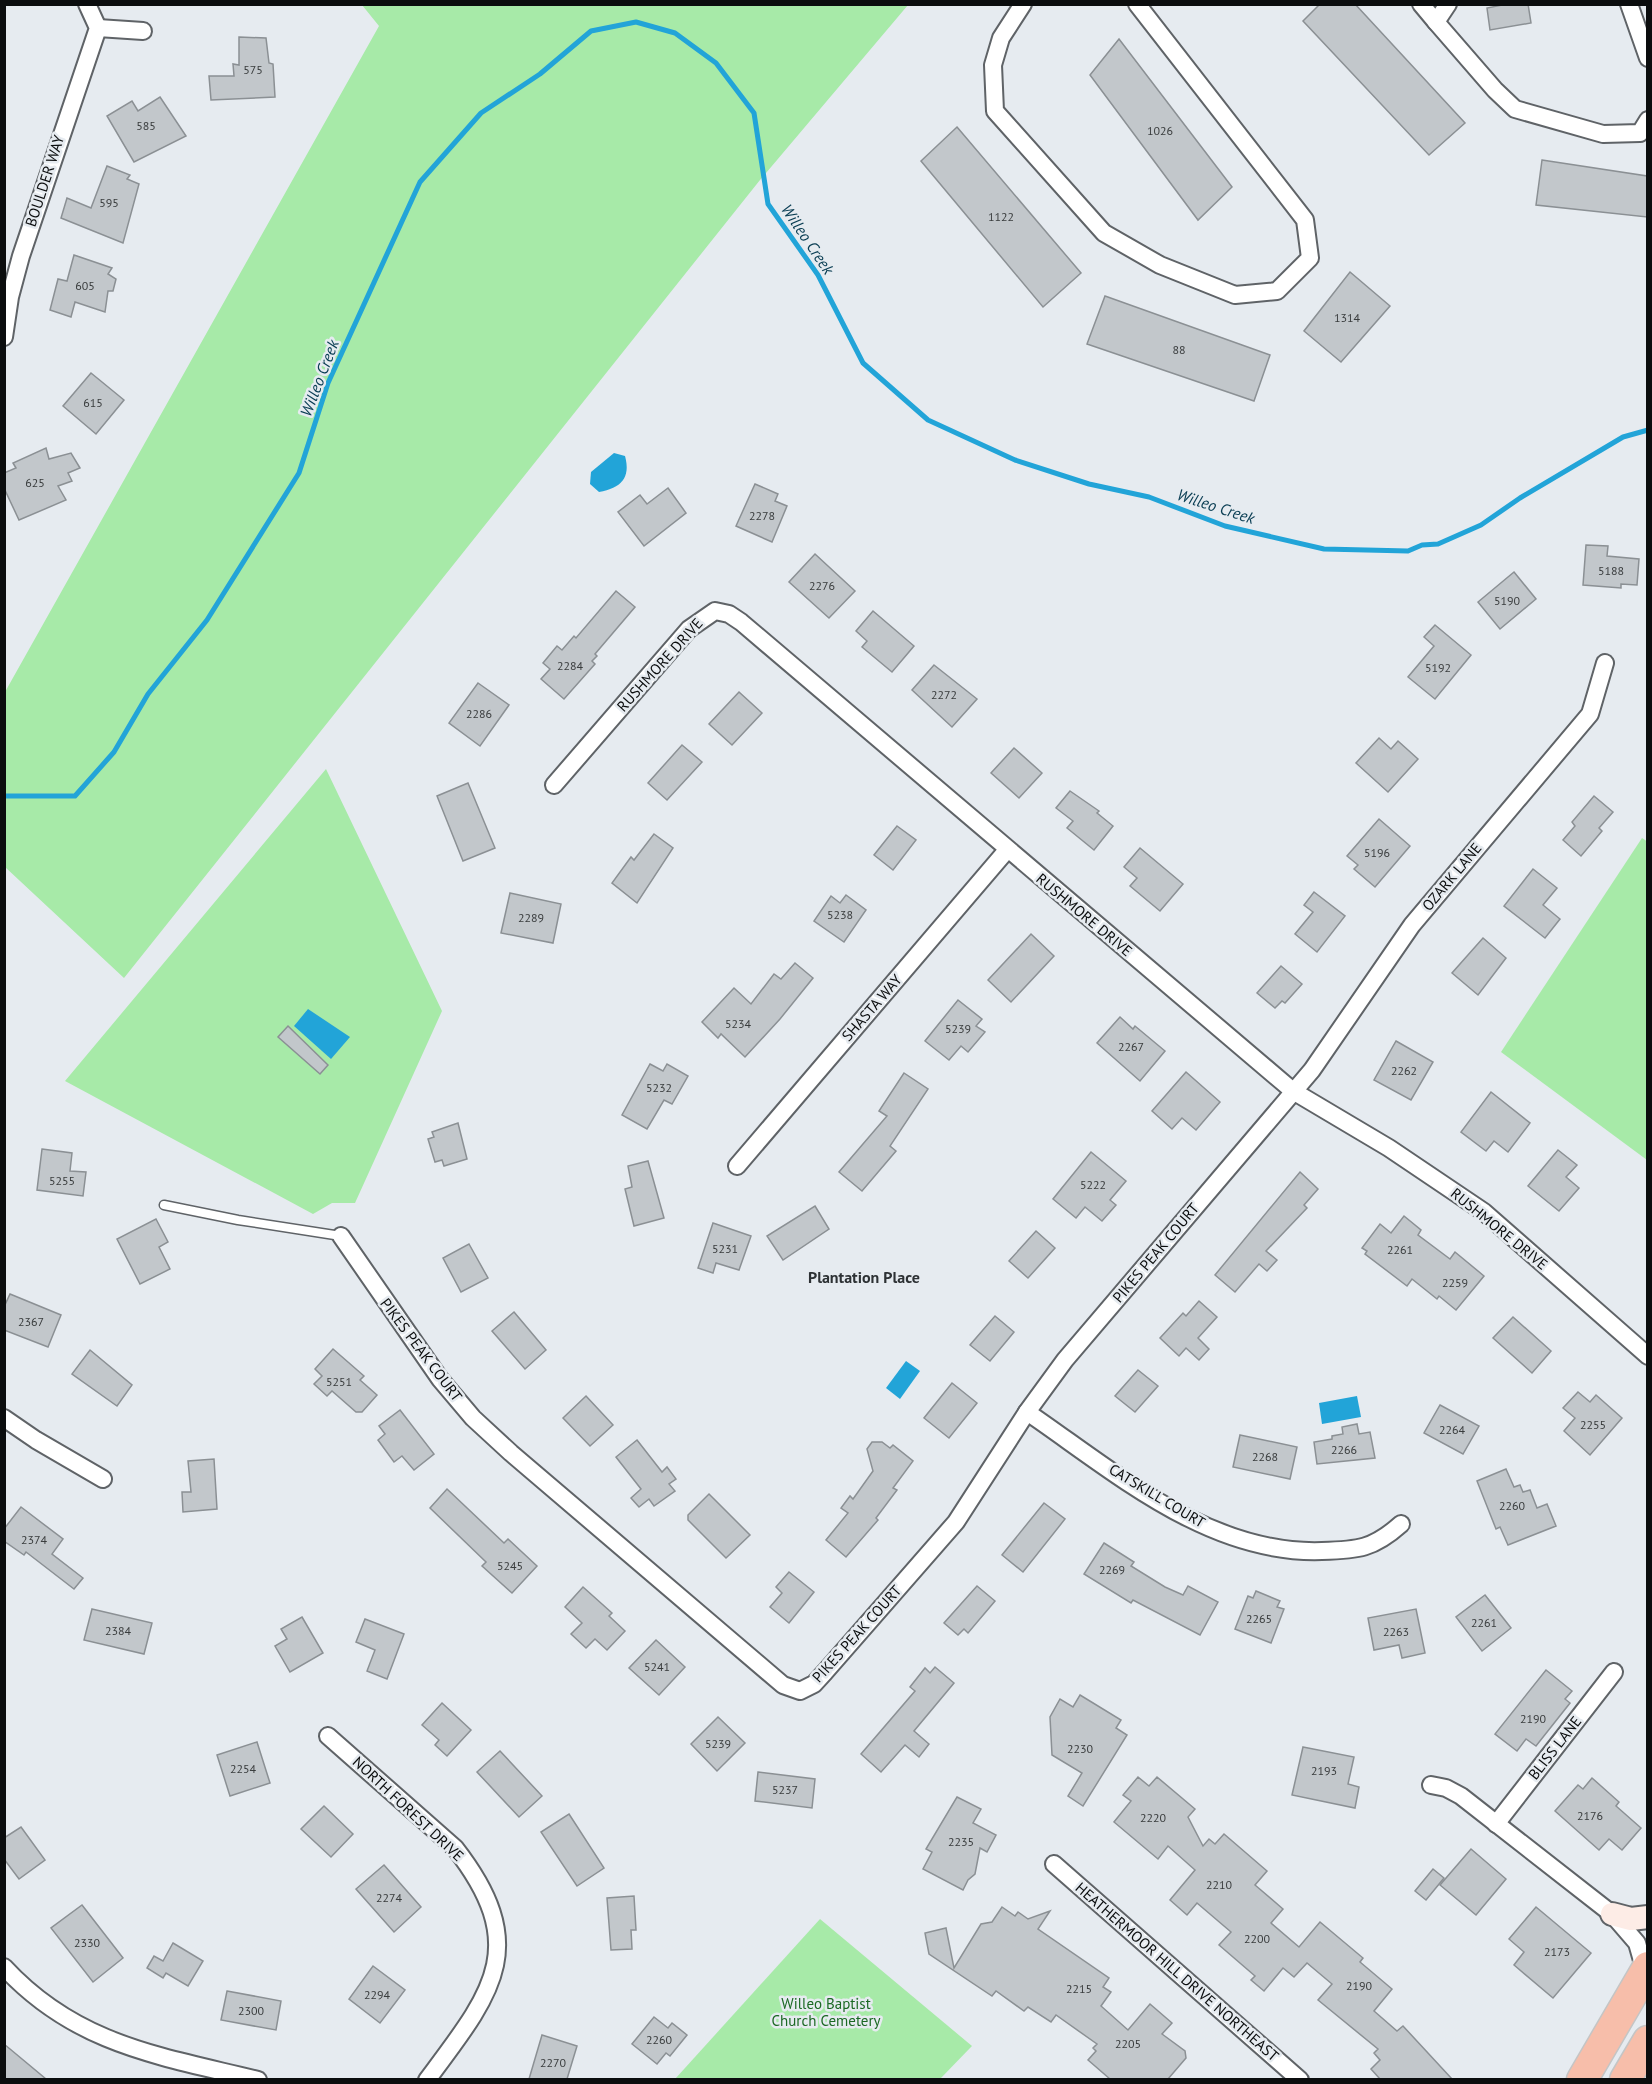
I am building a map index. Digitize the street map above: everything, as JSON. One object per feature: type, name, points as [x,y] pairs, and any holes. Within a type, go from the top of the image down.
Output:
[{"type":"highway","points":[[1582,2079],[1646,1969]]},
{"type":"highway","points":[[1625,2079],[1647,2041]]},
{"type":"street","points":[[87,4],[98,28],[142,31]]},
{"type":"street","points":[[1023,4],[1001,38],[993,64],[995,111],[1104,233],[1160,265],[1235,295],[1277,291],[1310,258],[1305,220],[1137,4]]},
{"type":"street","points":[[1420,4],[1515,109],[1603,134],[1640,133],[1647,120]]},
{"type":"street","points":[[1436,22],[1448,4]]},
{"type":"street","points":[[1629,4],[1647,58]]},
{"type":"street","name":"BOULDER WAY","points":[[4,337],[10,297],[21,256],[98,28]]},
{"type":"street","name":"RUSHMORE DRIVE","points":[[554,785],[689,629],[715,611],[729,614],[1293,1091],[1389,1148],[1484,1212],[1647,1356]]},
{"type":"street","name":"OZARK LANE","points":[[1293,1091],[1325,1052],[1412,925],[1590,714],[1605,663]]},
{"type":"street","name":"SHASTA WAY","points":[[737,1166],[1007,850]]},
{"type":"street","name":"PIKES PEAK COURT","points":[[341,1236],[412,1343],[473,1418],[511,1454],[783,1685],[800,1691],[814,1684],[956,1522],[1027,1412],[1065,1360],[1293,1091]]},
{"type":"street","name":"CATSKILL COURT","points":[[1027,1412],[1177,1512],[1239,1540],[1309,1551],[1361,1550],[1384,1539],[1401,1524]]},
{"type":"street","points":[[4,1418],[36,1440],[103,1479]]},
{"type":"street","name":"BLISS LANE","points":[[1496,1824],[1614,1672]]},
{"type":"street","name":"NORTH FOREST DRIVE","points":[[328,1736],[455,1848],[477,1877],[491,1907],[498,1948],[494,1974],[476,2014],[427,2079]]},
{"type":"street","points":[[1431,1785],[1446,1788],[1461,1796],[1612,1914],[1637,1943],[1646,1969]]},
{"type":"street","name":"HEATHERMOOR HILL DRIVE NORTHEAST","points":[[1054,1864],[1300,2079]]},
{"type":"street","points":[[1612,1914],[1631,1919],[1647,1917]]},
{"type":"street","points":[[4,1967],[41,2002],[63,2018],[100,2037],[158,2056],[258,2079]]},
{"type":"lane","points":[[164,1205],[238,1220],[341,1236]]},
{"type":"green space","points":[[362,5],[908,5],[760,180],[124,978],[5,867],[5,692],[379,26]]},
{"type":"green space","points":[[326,769],[442,1011],[355,1203],[332,1203],[313,1214],[65,1081]]},
{"type":"green space","points":[[1642,838],[1648,842],[1647,1160],[1501,1052]]},
{"type":"green space","name":"Willeo Baptist Church Cemetery","points":[[820,1919],[972,2046],[940,2079],[675,2079]]},
{"type":"water","points":[[614,453],[625,456],[627,470],[625,476],[618,485],[599,492],[590,484],[591,472]]},
{"type":"water","points":[[308,1009],[350,1037],[331,1059],[294,1026]]},
{"type":"water","points":[[906,1361],[920,1371],[900,1399],[886,1388]]},
{"type":"water","points":[[1357,1396],[1361,1417],[1322,1424],[1319,1403]]},
{"type":"building","points":[[1320,4],[1355,4],[1465,123],[1429,155],[1303,21]]},
{"type":"building","points":[[1507,4],[1528,4],[1531,23],[1490,30],[1487,8]]},
{"type":"building","points":[[239,37],[266,38],[269,63],[273,64],[275,97],[211,100],[209,76],[234,76],[233,64],[239,65]]},
{"type":"building","points":[[1119,39],[1232,187],[1198,220],[1090,75]]},
{"type":"building","points":[[160,97],[186,136],[134,162],[107,116],[132,101],[138,111]]},
{"type":"building","points":[[957,127],[1081,273],[1043,307],[921,161]]},
{"type":"building","points":[[1542,160],[1647,176],[1647,217],[1536,205]]},
{"type":"building","points":[[107,166],[130,175],[127,179],[139,184],[123,243],[61,218],[67,198],[91,208]]},
{"type":"building","points":[[74,255],[112,268],[108,274],[116,279],[113,291],[108,291],[105,312],[75,302],[71,317],[50,310],[58,279],[67,281]]},
{"type":"building","points":[[1350,272],[1390,306],[1341,362],[1304,331]]},
{"type":"building","points":[[1105,296],[1270,355],[1254,401],[1087,344]]},
{"type":"building","points":[[91,373],[124,400],[96,434],[63,406]]},
{"type":"building","points":[[46,448],[49,459],[71,453],[80,468],[68,473],[72,481],[58,486],[66,500],[19,520],[4,488],[4,473],[16,468],[13,463]]},
{"type":"building","points":[[755,484],[778,494],[775,501],[787,506],[772,542],[736,526]]},
{"type":"building","points":[[668,488],[686,513],[644,546],[618,512],[640,495],[647,504]]},
{"type":"building","points":[[1586,545],[1608,546],[1607,556],[1639,559],[1637,585],[1621,584],[1621,588],[1583,585]]},
{"type":"building","points":[[815,554],[855,591],[829,618],[789,582]]},
{"type":"building","points":[[1514,572],[1536,599],[1500,629],[1478,602]]},
{"type":"building","points":[[616,591],[635,607],[595,654],[597,656],[592,661],[595,664],[564,699],[541,679],[550,669],[543,663],[557,646],[562,650],[574,636],[576,638]]},
{"type":"building","points":[[873,611],[914,646],[892,672],[862,647],[867,641],[856,631]]},
{"type":"building","points":[[1435,625],[1471,655],[1435,699],[1408,677],[1434,646],[1424,637]]},
{"type":"building","points":[[934,665],[977,699],[952,727],[912,690]]},
{"type":"building","points":[[478,683],[509,705],[480,746],[449,723]]},
{"type":"building","points":[[739,692],[762,713],[732,745],[709,724]]},
{"type":"building","points":[[1379,738],[1391,749],[1398,741],[1418,759],[1388,792],[1356,763]]},
{"type":"building","points":[[682,745],[702,762],[667,800],[648,783]]},
{"type":"building","points":[[1014,748],[1042,773],[1019,798],[991,773]]},
{"type":"building","points":[[468,783],[495,848],[463,861],[437,796]]},
{"type":"building","points":[[1070,791],[1099,811],[1097,813],[1113,826],[1094,850],[1067,828],[1073,821],[1056,808]]},
{"type":"building","points":[[1594,796],[1613,812],[1599,828],[1602,831],[1581,856],[1563,840],[1575,826],[1572,822]]},
{"type":"building","points":[[1379,819],[1410,846],[1375,887],[1354,869],[1358,865],[1347,856]]},
{"type":"building","points":[[897,826],[916,840],[893,870],[874,855]]},
{"type":"building","points":[[654,834],[673,848],[637,903],[612,883],[631,857],[634,860]]},
{"type":"building","points":[[1140,848],[1183,884],[1160,911],[1130,886],[1137,878],[1124,867]]},
{"type":"building","points":[[1533,869],[1557,888],[1543,905],[1560,919],[1545,938],[1504,906]]},
{"type":"building","points":[[1314,892],[1345,916],[1317,952],[1295,934],[1313,912],[1304,905]]},
{"type":"building","points":[[510,893],[561,904],[553,943],[501,933]]},
{"type":"building","points":[[846,895],[866,910],[844,942],[814,921],[831,896],[840,903]]},
{"type":"building","points":[[1031,934],[1054,956],[1011,1002],[988,980]]},
{"type":"building","points":[[1483,938],[1506,958],[1478,995],[1452,973]]},
{"type":"building","points":[[795,963],[813,978],[745,1057],[721,1034],[718,1038],[702,1022],[734,988],[751,1004],[774,974],[781,979]]},
{"type":"building","points":[[1281,966],[1302,984],[1285,1003],[1282,1001],[1275,1008],[1257,993]]},
{"type":"building","points":[[958,1000],[982,1019],[976,1026],[985,1032],[968,1052],[961,1046],[949,1060],[925,1041]]},
{"type":"building","points":[[1120,1017],[1133,1029],[1135,1026],[1165,1051],[1140,1081],[1097,1043]]},
{"type":"building","points":[[288,1026],[328,1065],[320,1074],[278,1037]]},
{"type":"building","points":[[1396,1041],[1433,1062],[1411,1100],[1374,1080]]},
{"type":"building","points":[[650,1064],[663,1071],[667,1064],[688,1076],[672,1104],[664,1100],[647,1129],[622,1115]]},
{"type":"building","points":[[1186,1072],[1220,1102],[1196,1130],[1182,1118],[1172,1129],[1152,1111]]},
{"type":"building","points":[[904,1073],[928,1089],[890,1146],[896,1151],[862,1191],[839,1172],[887,1116],[879,1111]]},
{"type":"building","points":[[1491,1092],[1530,1123],[1508,1152],[1494,1141],[1486,1151],[1461,1132]]},
{"type":"building","points":[[458,1123],[467,1159],[444,1166],[442,1160],[435,1162],[428,1139],[434,1137],[432,1132]]},
{"type":"building","points":[[42,1149],[72,1153],[70,1171],[86,1172],[83,1196],[37,1190]]},
{"type":"building","points":[[1558,1150],[1577,1165],[1566,1177],[1579,1188],[1559,1211],[1528,1186]]},
{"type":"building","points":[[1091,1152],[1126,1181],[1110,1200],[1116,1205],[1102,1221],[1085,1207],[1076,1218],[1053,1199]]},
{"type":"building","points":[[648,1161],[664,1218],[634,1226],[625,1189],[632,1187],[628,1166]]},
{"type":"building","points":[[1300,1172],[1318,1189],[1304,1205],[1307,1208],[1266,1251],[1277,1260],[1267,1271],[1259,1264],[1235,1292],[1215,1275]]},
{"type":"building","points":[[815,1206],[829,1229],[783,1260],[767,1236]]},
{"type":"building","points":[[1404,1216],[1421,1230],[1418,1235],[1450,1259],[1455,1252],[1484,1276],[1456,1310],[1439,1296],[1437,1299],[1412,1279],[1407,1286],[1365,1254],[1367,1251],[1362,1248],[1380,1224],[1391,1233]]},
{"type":"building","points":[[156,1219],[168,1242],[159,1247],[170,1269],[140,1284],[117,1239]]},
{"type":"building","points":[[713,1223],[751,1236],[739,1270],[716,1263],[713,1273],[698,1268]]},
{"type":"building","points":[[1036,1231],[1055,1248],[1028,1278],[1009,1261]]},
{"type":"building","points":[[469,1244],[488,1278],[461,1292],[443,1258]]},
{"type":"building","points":[[10,1294],[61,1315],[48,1347],[4,1330],[4,1307]]},
{"type":"building","points":[[1199,1301],[1217,1317],[1198,1338],[1209,1349],[1199,1360],[1186,1348],[1179,1356],[1160,1338],[1183,1313],[1186,1316]]},
{"type":"building","points":[[514,1312],[546,1350],[525,1369],[492,1331]]},
{"type":"building","points":[[995,1316],[1014,1332],[990,1361],[970,1345]]},
{"type":"building","points":[[1513,1317],[1551,1351],[1532,1373],[1493,1338]]},
{"type":"building","points":[[333,1349],[364,1376],[360,1380],[377,1395],[362,1412],[356,1412],[332,1391],[327,1396],[314,1384],[322,1376],[315,1369]]},
{"type":"building","points":[[90,1350],[132,1385],[117,1406],[72,1374]]},
{"type":"building","points":[[1138,1370],[1158,1386],[1135,1412],[1115,1396]]},
{"type":"building","points":[[952,1383],[977,1403],[949,1438],[924,1418]]},
{"type":"building","points":[[1578,1392],[1590,1402],[1596,1395],[1622,1418],[1590,1455],[1564,1431],[1575,1418],[1563,1408]]},
{"type":"building","points":[[586,1396],[613,1425],[590,1446],[563,1418]]},
{"type":"building","points":[[1440,1405],[1479,1426],[1463,1454],[1424,1433]]},
{"type":"building","points":[[400,1410],[434,1454],[414,1470],[402,1456],[394,1462],[378,1440],[385,1434],[379,1426]]},
{"type":"building","points":[[1357,1424],[1359,1434],[1370,1432],[1375,1458],[1317,1464],[1314,1442],[1332,1439],[1332,1436],[1343,1434],[1342,1427]]},
{"type":"building","points":[[1240,1435],[1297,1447],[1290,1479],[1233,1467]]},
{"type":"building","points":[[637,1440],[662,1472],[667,1467],[676,1479],[669,1484],[675,1491],[654,1506],[649,1499],[639,1507],[631,1498],[641,1489],[616,1457]]},
{"type":"building","points":[[872,1442],[882,1442],[890,1448],[893,1445],[913,1461],[893,1488],[897,1490],[876,1518],[878,1520],[846,1557],[826,1540],[848,1513],[841,1508],[850,1496],[853,1499],[873,1471],[867,1449]]},
{"type":"building","points":[[214,1459],[217,1509],[183,1512],[182,1492],[191,1492],[188,1461]]},
{"type":"building","points":[[1506,1469],[1514,1487],[1520,1485],[1523,1492],[1530,1490],[1537,1508],[1547,1504],[1556,1526],[1508,1545],[1500,1527],[1496,1529],[1477,1481]]},
{"type":"building","points":[[447,1489],[504,1543],[508,1539],[537,1566],[512,1593],[482,1566],[486,1562],[430,1508]]},
{"type":"building","points":[[709,1494],[750,1535],[726,1558],[688,1520],[688,1515]]},
{"type":"building","points":[[1044,1503],[1065,1519],[1023,1572],[1002,1555]]},
{"type":"building","points":[[21,1507],[63,1539],[52,1554],[83,1578],[74,1589],[26,1552],[24,1555],[4,1541],[4,1529]]},
{"type":"building","points":[[1104,1543],[1134,1562],[1131,1566],[1165,1587],[1183,1595],[1188,1586],[1218,1602],[1200,1635],[1133,1600],[1131,1603],[1084,1574]]},
{"type":"building","points":[[789,1572],[814,1592],[789,1623],[770,1607],[782,1593],[776,1587]]},
{"type":"building","points":[[977,1586],[995,1601],[968,1633],[964,1629],[958,1635],[944,1623]]},
{"type":"building","points":[[583,1587],[612,1613],[609,1616],[625,1631],[607,1650],[595,1639],[586,1648],[571,1634],[582,1623],[565,1607]]},
{"type":"building","points":[[1256,1591],[1280,1601],[1277,1607],[1284,1609],[1271,1643],[1235,1629],[1248,1596],[1253,1598]]},
{"type":"building","points":[[1485,1595],[1511,1628],[1482,1651],[1456,1617]]},
{"type":"building","points":[[92,1609],[152,1623],[144,1654],[84,1640]]},
{"type":"building","points":[[1416,1609],[1425,1653],[1402,1658],[1399,1645],[1374,1650],[1368,1618]]},
{"type":"building","points":[[302,1617],[323,1653],[290,1672],[275,1646],[287,1639],[281,1629]]},
{"type":"building","points":[[365,1619],[404,1634],[387,1679],[367,1671],[375,1650],[356,1642]]},
{"type":"building","points":[[656,1640],[685,1667],[659,1695],[629,1668]]},
{"type":"building","points":[[935,1667],[954,1683],[914,1731],[929,1744],[919,1757],[905,1745],[881,1772],[861,1754],[915,1691],[910,1687],[925,1668],[930,1673]]},
{"type":"building","points":[[1546,1670],[1572,1691],[1565,1699],[1570,1703],[1536,1746],[1526,1739],[1517,1751],[1495,1734]]},
{"type":"building","points":[[1080,1695],[1121,1720],[1116,1728],[1127,1735],[1083,1806],[1068,1796],[1082,1773],[1052,1755],[1050,1717],[1060,1699],[1073,1707]]},
{"type":"building","points":[[442,1703],[471,1730],[447,1756],[435,1745],[439,1740],[422,1725]]},
{"type":"building","points":[[718,1717],[745,1743],[717,1771],[691,1744]]},
{"type":"building","points":[[257,1742],[270,1783],[230,1796],[217,1755]]},
{"type":"building","points":[[1303,1747],[1354,1757],[1348,1784],[1359,1787],[1355,1808],[1292,1795]]},
{"type":"building","points":[[500,1751],[542,1796],[519,1817],[477,1772]]},
{"type":"building","points":[[758,1772],[815,1779],[812,1808],[755,1801]]},
{"type":"building","points":[[1138,1777],[1149,1786],[1157,1777],[1195,1809],[1188,1817],[1203,1846],[1209,1839],[1215,1844],[1224,1834],[1267,1871],[1255,1885],[1283,1909],[1271,1923],[1299,1947],[1320,1922],[1363,1958],[1360,1962],[1392,1989],[1374,2011],[1397,2031],[1403,2026],[1452,2079],[1380,2079],[1371,2069],[1380,2060],[1374,2053],[1378,2049],[1318,2000],[1332,1984],[1307,1963],[1294,1977],[1283,1968],[1264,1991],[1251,1980],[1255,1976],[1219,1945],[1231,1932],[1197,1903],[1187,1915],[1170,1900],[1195,1870],[1168,1846],[1158,1859],[1114,1822],[1131,1801],[1123,1795]]},
{"type":"building","points":[[1592,1778],[1619,1802],[1616,1806],[1641,1828],[1622,1850],[1609,1839],[1599,1850],[1555,1811],[1578,1785],[1583,1789]]},
{"type":"building","points":[[957,1797],[981,1809],[973,1823],[996,1835],[987,1852],[980,1848],[975,1874],[968,1880],[963,1890],[923,1869],[932,1852],[926,1849]]},
{"type":"building","points":[[324,1806],[353,1834],[331,1857],[301,1829]]},
{"type":"building","points":[[569,1814],[604,1868],[577,1886],[541,1832]]},
{"type":"building","points":[[21,1827],[45,1860],[19,1879],[4,1859],[4,1838]]},
{"type":"building","points":[[1471,1849],[1506,1879],[1476,1915],[1440,1885]]},
{"type":"building","points":[[384,1865],[421,1907],[394,1932],[356,1889]]},
{"type":"building","points":[[1433,1869],[1444,1878],[1426,1900],[1415,1891]]},
{"type":"building","points":[[634,1896],[636,1930],[631,1930],[632,1949],[611,1950],[607,1898]]},
{"type":"building","points":[[82,1905],[123,1958],[93,1982],[51,1928]]},
{"type":"building","points":[[1002,1907],[1015,1916],[1018,1912],[1028,1919],[1050,1911],[1038,1929],[1109,1978],[1103,1987],[1111,1992],[1101,2006],[1128,2030],[1150,2004],[1172,2023],[1162,2034],[1185,2051],[1186,2058],[1168,2079],[1110,2079],[1088,2060],[1096,2051],[1093,2048],[1097,2044],[1056,2015],[1051,2022],[1028,2007],[1024,2011],[996,1991],[992,1996],[929,1954],[925,1933],[946,1928],[954,1968],[981,1924],[992,1922]]},
{"type":"building","points":[[1536,1907],[1591,1953],[1553,1998],[1514,1965],[1524,1952],[1509,1939]]},
{"type":"building","points":[[173,1943],[203,1961],[188,1986],[166,1973],[163,1978],[147,1968],[154,1956],[163,1961]]},
{"type":"building","points":[[373,1966],[405,1990],[380,2023],[349,1999]]},
{"type":"building","points":[[227,1991],[281,2001],[276,2030],[221,2020]]},
{"type":"building","points":[[654,2017],[668,2028],[672,2023],[687,2035],[670,2056],[666,2053],[657,2064],[632,2044]]},
{"type":"building","points":[[542,2035],[577,2046],[567,2079],[529,2079]]},
{"type":"building","points":[[4,2044],[46,2079],[4,2079]]},
{"type":"waterway","name":"Willeo Creek","points":[[4,796],[75,796],[114,752],[148,694],[207,620],[299,473],[328,383],[420,182],[481,113],[540,74],[591,31],[636,22],[675,33],[716,63],[754,113],[768,204],[818,275],[863,363],[928,420],[1015,460],[1089,484],[1149,497],[1225,526],[1324,549],[1408,551],[1422,545],[1438,544],[1481,525],[1520,498],[1623,437],[1648,430]]},
{"type":"district","name":"Plantation Place","points":[[864,1277]]}]
